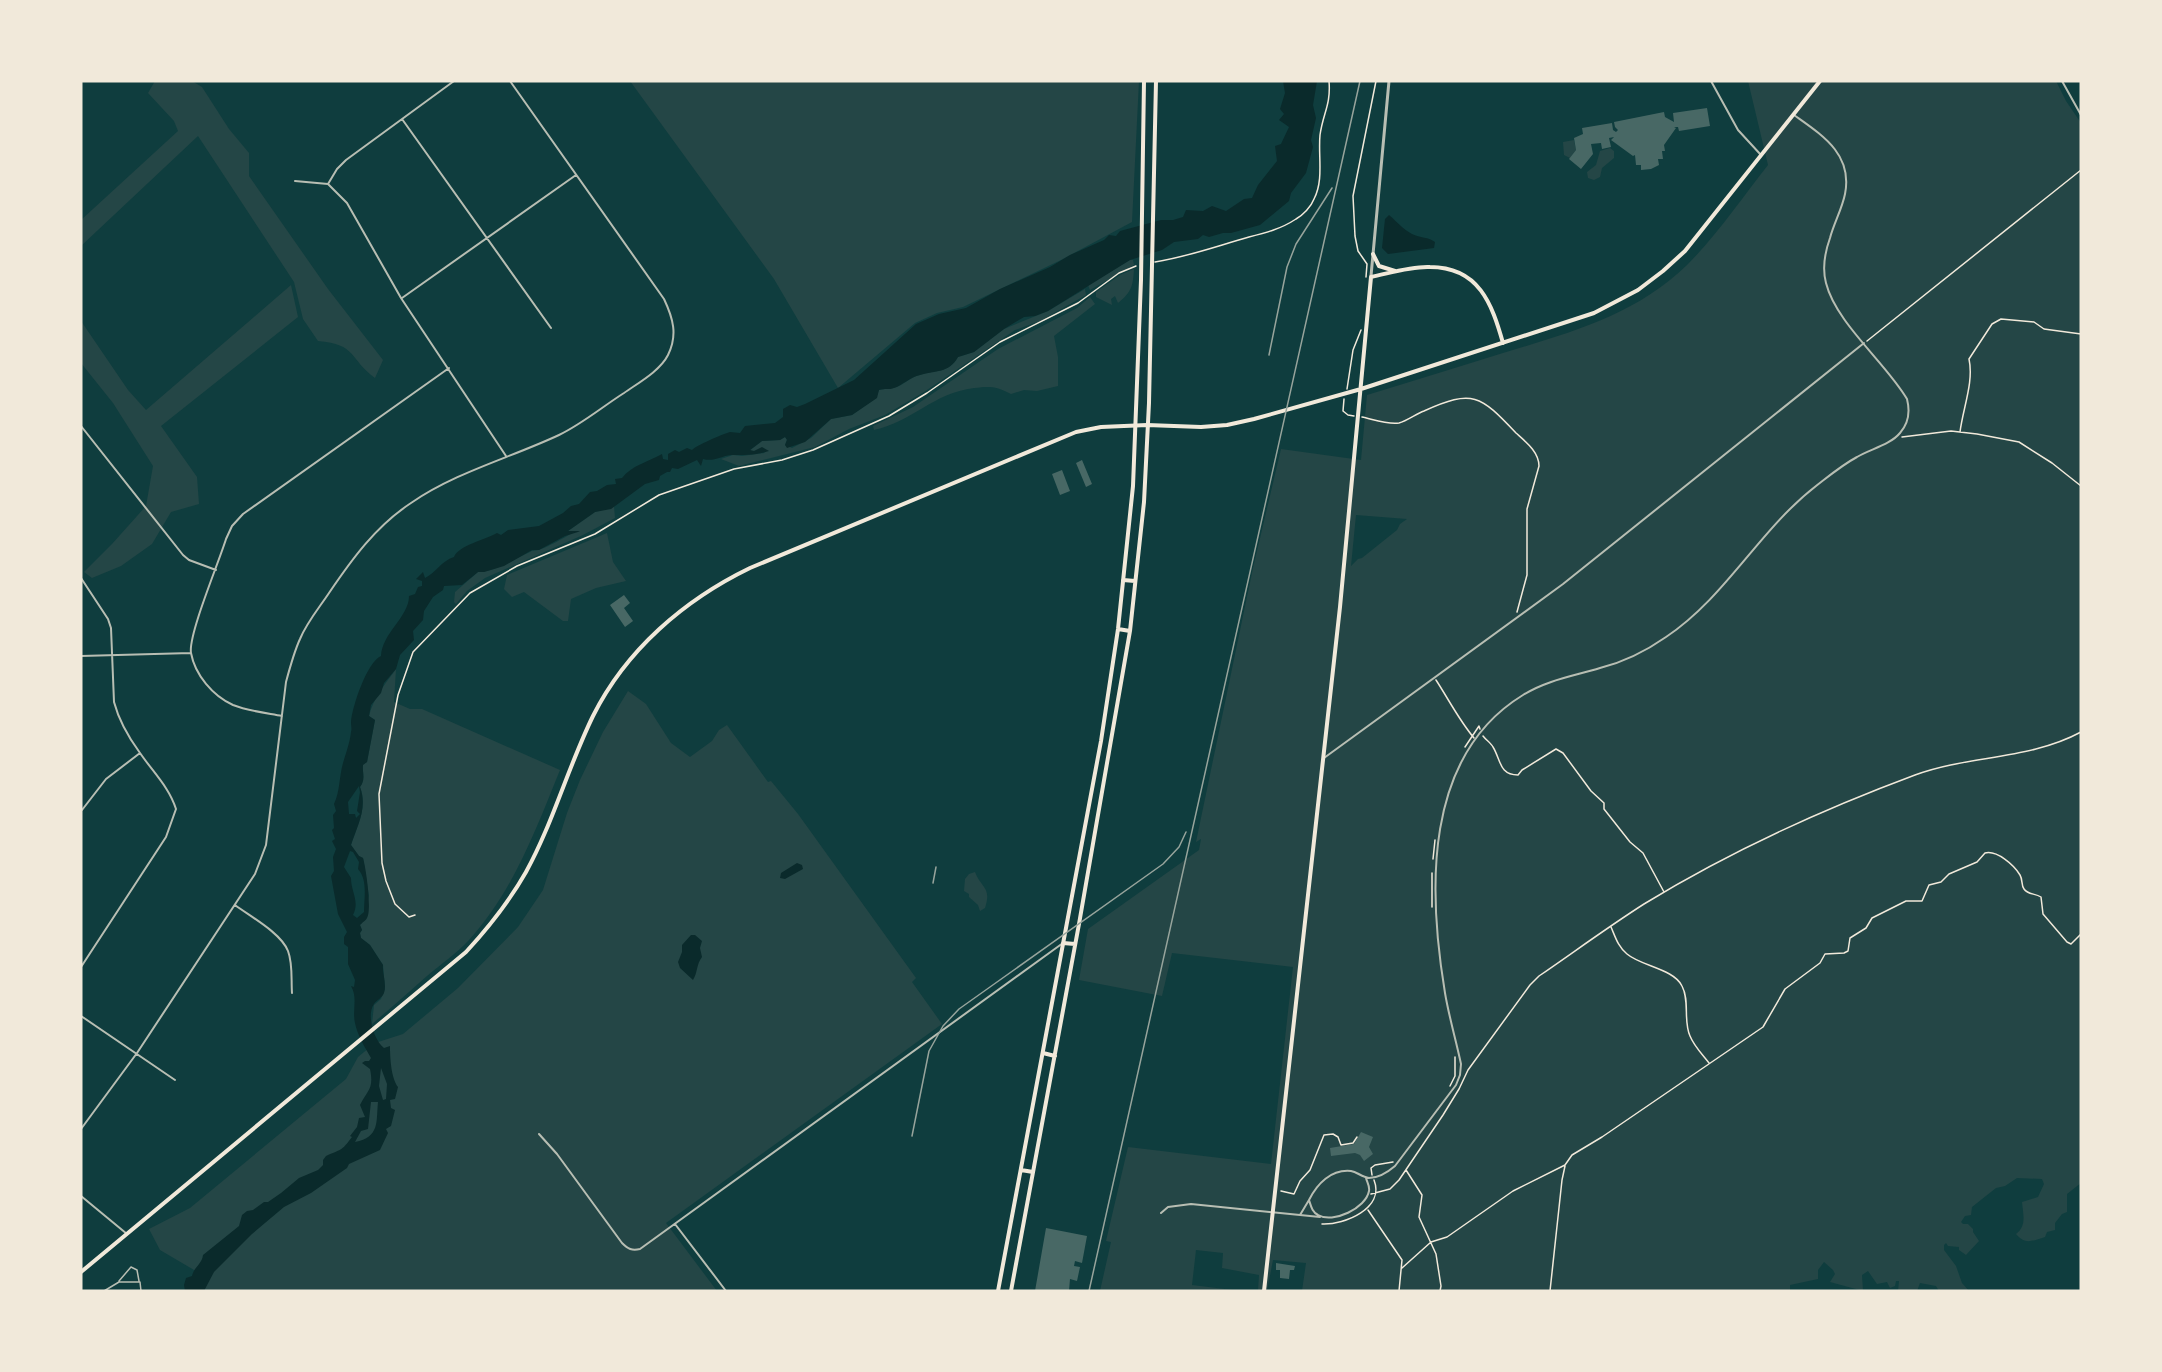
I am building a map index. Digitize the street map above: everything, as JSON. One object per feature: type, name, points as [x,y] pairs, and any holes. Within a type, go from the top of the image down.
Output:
[{"type":"main road","points":[[998,1291],[1095,773],[1118,629],[1133,490],[1136,427],[1144,81]]},
{"type":"main road","points":[[1011,1291],[1106,775],[1130,631],[1144,502],[1148,425],[1156,81]]},
{"type":"main road","points":[[81,1272],[466,952],[504,908],[527,870],[593,716],[616,678],[638,650],[688,604],[724,581],[750,568],[1066,436],[1101,427],[1148,425],[1201,427],[1254,420],[1594,313],[1638,290],[1685,251],[1705,229],[1820,81]]},
{"type":"main road","points":[[1373,254],[1379,266],[1386,270],[1399,271]]},
{"type":"main road","points":[[1264,1291],[1323,759],[1371,277],[1431,266],[1451,270],[1468,278],[1482,291],[1492,305],[1503,343]]},
{"type":"main road","points":[[1123,580],[1135,581]]},
{"type":"main road","points":[[1118,629],[1130,631]]},
{"type":"main road","points":[[1106,706],[1118,708]]},
{"type":"main road","points":[[1095,773],[1106,775]]},
{"type":"main road","points":[[1078,866],[1089,868]]},
{"type":"main road","points":[[1063,943],[1075,944]]},
{"type":"main road","points":[[1043,1053],[1055,1056]]},
{"type":"main road","points":[[1021,1170],[1033,1172]]},
{"type":"street","points":[[328,184],[346,160],[454,81]]},
{"type":"street","points":[[81,1129],[137,1053],[255,874],[266,845],[286,682],[299,639],[355,555],[378,529],[409,504],[434,488],[559,435],[583,422],[645,379],[667,358],[672,347],[674,326],[663,299],[510,81]]},
{"type":"street","points":[[1371,277],[1389,81]]},
{"type":"street","points":[[1711,81],[1738,130],[1762,156]]},
{"type":"street","points":[[2062,81],[2081,115]]},
{"type":"street","points":[[1300,1215],[1316,1188],[1330,1176],[1352,1171],[1366,1178],[1373,1178],[1385,1173],[1399,1162],[1456,1085],[1460,1075],[1461,1064],[1445,995],[1438,944],[1435,874],[1439,837],[1448,797],[1458,770],[1481,729],[1509,705],[1537,687],[1622,661],[1642,652],[1676,631],[1719,592],[1774,525],[1798,500],[1856,457],[1895,438],[1901,432],[1909,416],[1907,399],[1832,301],[1825,281],[1825,254],[1845,194],[1846,175],[1840,156],[1825,137],[1794,115]]},
{"type":"street","points":[[402,119],[550,328]]},
{"type":"street","points":[[401,298],[576,175]]},
{"type":"street","points":[[296,181],[328,184],[347,203],[401,298],[506,456]]},
{"type":"street","points":[[1323,759],[1516,620],[1864,344]]},
{"type":"street","points":[[282,716],[249,710],[222,700],[200,675],[191,653],[193,632],[232,526],[243,514],[449,368]]},
{"type":"street","points":[[81,426],[183,555],[189,560],[216,570]]},
{"type":"street","points":[[81,578],[108,619],[111,628],[114,702],[124,729],[166,787],[176,809],[166,837],[81,967]]},
{"type":"street","points":[[81,656],[191,653]]},
{"type":"street","points":[[82,810],[106,779],[140,753]]},
{"type":"street","points":[[235,905],[280,938],[288,951],[292,993]]},
{"type":"street","points":[[539,1134],[627,1248],[640,1249],[1063,943]]},
{"type":"street","points":[[81,1016],[175,1080]]},
{"type":"street","points":[[1161,1213],[1168,1207],[1191,1204],[1272,1213],[1336,1216],[1361,1204],[1368,1194],[1366,1178]]},
{"type":"street","points":[[81,1196],[127,1234]]},
{"type":"street","points":[[1309,1200],[1311,1208],[1322,1217]]},
{"type":"street","points":[[675,1224],[726,1291]]},
{"type":"lane","points":[[104,1291],[119,1282],[131,1267],[137,1270],[141,1291]]},
{"type":"lane","points":[[119,1282],[140,1282]]},
{"type":"path","points":[[1153,262],[1265,234],[1279,229],[1304,214],[1315,199],[1318,184],[1320,138],[1322,122],[1330,98],[1329,81]]},
{"type":"path","points":[[1366,279],[1367,264],[1358,251],[1355,236],[1353,196],[1376,81]]},
{"type":"path","points":[[1864,344],[2081,170]]},
{"type":"path","points":[[415,915],[409,917],[399,909],[386,881],[382,862],[379,794],[398,694],[413,652],[470,593],[517,566],[595,534],[659,495],[734,469],[782,460],[813,450],[888,416],[927,393],[1000,342],[1078,303],[1119,273],[1137,266]]},
{"type":"path","points":[[1960,432],[1969,394],[1971,365],[1969,359],[1992,324],[2001,319],[2024,320],[2034,322],[2044,329],[2081,334]]},
{"type":"path","points":[[1362,328],[1353,350],[1343,408],[1345,414],[1399,423],[1445,402],[1472,398],[1503,419],[1535,452],[1539,466],[1527,509],[1527,575],[1518,603],[1516,620]]},
{"type":"path","points":[[1895,438],[1951,431],[2019,442],[2052,463],[2081,486]]},
{"type":"path","points":[[1435,678],[1457,717],[1475,739]]},
{"type":"path","points":[[1464,749],[1479,726],[1482,734],[1493,746],[1499,765],[1511,775],[1518,775],[1522,770],[1557,749],[1563,753],[1591,791],[1604,803],[1604,809],[1630,842],[1643,854],[1664,892]]},
{"type":"path","points":[[1368,1194],[1390,1189],[1406,1170],[1459,1089],[1467,1070],[1524,991],[1539,976],[1610,926],[1664,892],[1758,841],[1916,774],[2052,746],[2081,732]]},
{"type":"path","points":[[1432,866],[1435,838]]},
{"type":"path","points":[[1551,1291],[1562,1180],[1565,1165],[1572,1155],[1763,1027],[1785,989],[1793,981],[1820,963],[1825,954],[1848,951],[1850,938],[1866,928],[1872,918],[1906,901],[1922,900],[1929,885],[1941,882],[1948,874],[1977,862],[1984,853],[1995,853],[2020,875],[2022,886],[2026,891],[2041,897],[2043,914],[2067,942],[2071,944],[2081,933]]},
{"type":"path","points":[[1432,872],[1432,911]]},
{"type":"path","points":[[1610,926],[1626,954],[1636,961],[1674,977],[1682,985],[1690,1036],[1709,1063]]},
{"type":"path","points":[[1446,1092],[1455,1076],[1455,1054]]},
{"type":"path","points":[[1275,1190],[1293,1194],[1300,1181],[1310,1170],[1324,1135],[1333,1134],[1338,1137],[1341,1145],[1353,1143],[1357,1137]]},
{"type":"path","points":[[1322,1224],[1336,1223],[1368,1209],[1376,1184],[1371,1168],[1375,1165],[1394,1162],[1398,1158]]},
{"type":"path","points":[[1402,1268],[1431,1242],[1447,1237],[1513,1191],[1565,1165]]},
{"type":"path","points":[[1406,1170],[1422,1195],[1419,1217],[1431,1242],[1440,1271],[1442,1286],[1440,1291]]},
{"type":"path","points":[[1368,1209],[1402,1260],[1399,1291]]},
{"type":"shaded area","points":[[155,81],[192,81],[202,87],[229,129],[249,153],[249,176],[328,289],[383,360],[375,378],[340,345],[318,341],[303,319],[294,282],[198,136],[81,246],[81,220],[178,131],[174,121],[148,93]]},
{"type":"shaded area","points":[[630,81],[1139,81],[1132,222],[1061,260],[963,307],[937,313],[915,323],[838,388],[774,279]]},
{"type":"shaded area","points":[[1283,81],[1317,81],[1313,105],[1316,118],[1311,140],[1313,147],[1306,173],[1291,193],[1289,201],[1260,225],[1231,233],[1209,237],[1203,235],[1198,239],[1174,242],[1162,250],[1130,260],[1048,311],[1024,317],[974,352],[958,357],[946,369],[916,376],[894,388],[879,390],[877,398],[852,415],[831,419],[805,442],[787,448],[785,437],[780,440],[762,441],[750,450],[754,451],[762,447],[769,451],[731,455],[711,460],[703,459],[701,466],[697,460],[678,469],[672,468],[670,472],[660,476],[659,480],[645,484],[611,509],[595,512],[568,531],[580,531],[539,550],[532,550],[504,566],[478,572],[462,585],[444,586],[443,590],[433,597],[424,611],[423,620],[413,631],[414,640],[400,655],[396,669],[384,683],[381,693],[371,705],[369,716],[375,720],[367,762],[363,765],[363,779],[360,787],[362,810],[351,845],[363,858],[366,870],[369,907],[367,919],[360,925],[361,938],[370,945],[383,965],[385,990],[374,1004],[371,1021],[380,1044],[384,1048],[390,1046],[392,1073],[398,1087],[395,1099],[390,1100],[391,1108],[395,1110],[391,1126],[386,1129],[388,1133],[380,1150],[349,1164],[347,1168],[311,1193],[284,1207],[252,1234],[214,1272],[204,1291],[185,1291],[186,1278],[192,1276],[203,1255],[239,1226],[242,1215],[268,1202],[299,1178],[318,1170],[323,1165],[326,1156],[341,1150],[352,1137],[350,1136],[357,1127],[359,1118],[365,1117],[360,1105],[370,1088],[371,1076],[370,1069],[362,1063],[371,1058],[355,1023],[354,995],[351,986],[354,987],[355,980],[348,964],[348,947],[344,944],[347,932],[338,914],[331,876],[334,871],[333,857],[336,849],[332,841],[335,839],[332,830],[334,828],[333,815],[336,811],[334,804],[350,740],[352,715],[357,696],[371,667],[381,656],[386,640],[405,611],[409,596],[415,594],[418,587],[422,586],[422,581],[416,579],[423,572],[425,578],[429,576],[461,549],[473,543],[497,533],[501,535],[508,530],[539,526],[571,506],[579,504],[590,492],[616,484],[615,479],[622,478],[635,467],[662,454],[663,459],[668,460],[668,454],[675,450],[679,452],[687,448],[692,450],[726,433],[740,433],[745,426],[775,423],[783,417],[783,409],[790,405],[797,407],[805,404],[854,380],[916,324],[939,314],[966,308],[1000,289],[1104,240],[1109,235],[1116,236],[1120,231],[1161,220],[1183,217],[1186,210],[1203,211],[1212,206],[1226,211],[1244,199],[1252,198],[1258,185],[1277,161],[1275,146],[1281,144],[1289,127],[1279,120],[1284,114],[1280,109],[1285,93]],"holes":[[[359,786],[357,811],[360,814],[356,818],[355,814],[349,814],[348,802]],[[350,851],[353,852],[359,862],[358,869],[365,889],[364,912],[357,918],[353,915],[355,901],[351,878],[344,867]],[[381,1068],[387,1084],[386,1099],[383,1100],[379,1086]],[[371,1102],[378,1102],[373,1132],[363,1140],[355,1142],[361,1131],[368,1129]]]},
{"type":"shaded area","points":[[1748,81],[2056,81],[2081,123],[2081,1183],[2067,1194],[2067,1212],[2062,1214],[2055,1223],[2055,1230],[2047,1232],[2045,1237],[2026,1241],[2016,1234],[2023,1224],[2022,1202],[2038,1197],[2044,1184],[2042,1179],[2017,1178],[2005,1186],[1996,1188],[1972,1207],[1971,1215],[1965,1216],[1961,1222],[1973,1229],[1979,1241],[1966,1255],[1959,1250],[1959,1247],[1948,1246],[1946,1243],[1944,1245],[1944,1250],[1956,1266],[1962,1283],[1969,1291],[1939,1291],[1936,1286],[1920,1283],[1917,1291],[1898,1291],[1899,1281],[1896,1281],[1895,1286],[1890,1288],[1887,1282],[1877,1284],[1868,1271],[1862,1275],[1863,1291],[1830,1282],[1835,1274],[1824,1262],[1818,1270],[1818,1279],[1790,1285],[1790,1291],[1302,1291],[1306,1263],[1273,1260],[1267,1291],[1258,1291],[1259,1275],[1222,1268],[1223,1253],[1196,1250],[1192,1285],[1241,1291],[1100,1291],[1111,1242],[1106,1241],[1128,1147],[1271,1164],[1293,967],[1172,953],[1162,996],[1079,980],[1088,929],[1199,850],[1201,839],[1196,842],[1253,568],[1281,449],[1361,460],[1367,395],[1577,330],[1624,310],[1667,282],[1687,265],[1719,229],[1768,165]],"holes":[[[1356,515],[1407,519],[1400,524],[1397,530],[1351,566]]]},
{"type":"shaded area","points":[[1574,140],[1576,150],[1570,158],[1564,155],[1563,142]]},
{"type":"shaded area","points":[[1610,148],[1614,151],[1614,158],[1602,168],[1600,177],[1594,180],[1588,178],[1587,172],[1596,165],[1600,151]]},
{"type":"shaded area","points":[[1389,215],[1412,234],[1435,242],[1434,248],[1388,254],[1382,248],[1385,219]]},
{"type":"shaded area","points":[[1133,260],[1134,265],[1090,290],[1088,285]]},
{"type":"shaded area","points":[[1134,269],[1131,288],[1118,303],[1115,296],[1111,299],[1112,305],[1096,297],[1096,292],[1120,275]]},
{"type":"shaded area","points":[[291,285],[298,317],[161,426],[197,477],[199,504],[171,512],[152,544],[121,566],[92,578],[84,572],[146,506],[153,466],[113,403],[81,363],[81,321],[128,390],[146,410]]},
{"type":"shaded area","points":[[1085,289],[1086,295],[1040,321],[1015,330],[924,392],[885,415],[849,429],[815,447],[739,466],[721,459],[733,455],[764,453],[766,451],[749,451],[762,441],[780,440],[785,437],[787,439],[785,445],[792,448],[811,438],[831,419],[852,415],[876,398],[879,390],[897,387],[916,376],[946,369],[958,357],[974,352],[1004,329],[1048,311]]},
{"type":"shaded area","points":[[1090,297],[1095,304],[1054,336],[1058,357],[1058,386],[1011,394],[989,387],[959,391],[934,401],[900,421],[874,430],[873,426],[913,407],[998,349],[1077,308]]},
{"type":"shaded area","points":[[614,506],[615,518],[583,535],[485,578],[467,591],[456,604],[454,602],[455,592],[478,572],[498,568],[532,551],[551,545],[575,531],[568,531],[595,512]]},
{"type":"shaded area","points":[[607,533],[613,562],[626,581],[596,588],[571,599],[568,621],[563,621],[524,592],[512,597],[504,589],[507,575]]},
{"type":"shaded area","points":[[396,669],[394,702],[410,709],[422,709],[560,770],[522,859],[511,881],[485,921],[469,940],[372,1024],[374,1005],[381,999],[385,989],[383,965],[370,945],[361,938],[360,925],[369,896],[363,858],[351,845],[362,810],[360,787],[363,779],[363,764],[367,762],[375,720],[369,716],[376,698]]},
{"type":"shaded area","points":[[628,691],[646,704],[671,743],[690,757],[712,741],[719,730],[727,725],[768,782],[771,781],[798,814],[916,978],[912,982],[942,1024],[666,1223],[717,1291],[204,1291],[206,1277],[160,1250],[149,1229],[190,1208],[346,1079],[358,1057],[375,1043],[403,1034],[458,988],[518,927],[543,890],[567,813],[580,780],[603,732]]},
{"type":"shaded area","points":[[797,863],[802,865],[803,869],[785,879],[780,878],[781,873]]},
{"type":"shaded area","points":[[975,872],[987,896],[985,908],[980,911],[978,905],[964,891],[965,879],[969,874]]},
{"type":"shaded area","points":[[691,935],[695,935],[702,941],[700,948],[702,957],[693,980],[680,968],[678,962],[682,945]]},
{"type":"building","points":[[1707,108],[1710,126],[1679,131],[1678,127],[1674,127],[1676,128],[1664,145],[1663,159],[1658,159],[1659,165],[1651,169],[1641,170],[1641,165],[1636,165],[1635,155],[1633,156],[1611,140],[1614,137],[1609,138],[1611,147],[1602,149],[1601,143],[1591,144],[1593,154],[1581,169],[1569,159],[1576,150],[1574,138],[1583,134],[1582,128],[1612,123],[1613,130],[1616,132],[1618,130],[1614,122],[1664,112],[1665,117],[1674,122],[1673,113]]},
{"type":"building","points":[[1082,460],[1092,484],[1086,487],[1076,463]]},
{"type":"building","points":[[1062,470],[1070,491],[1060,495],[1052,474]]},
{"type":"building","points":[[624,595],[630,603],[624,608],[633,621],[625,627],[610,605]]},
{"type":"building","points":[[1361,1132],[1373,1137],[1369,1147],[1373,1154],[1364,1161],[1360,1155],[1355,1153],[1331,1156],[1330,1148],[1354,1144]]},
{"type":"building","points":[[1046,1228],[1087,1236],[1082,1263],[1075,1261],[1074,1266],[1080,1267],[1077,1281],[1070,1279],[1069,1291],[1035,1291]]},
{"type":"building","points":[[1276,1263],[1295,1266],[1294,1270],[1290,1270],[1289,1279],[1280,1278],[1280,1270],[1276,1270]]},
{"type":"railway","points":[[1089,1291],[1360,81]]},
{"type":"railway","points":[[1269,355],[1287,267],[1296,244],[1332,188]]},
{"type":"railway","points":[[912,1136],[929,1051],[943,1026],[959,1009],[1163,864],[1179,847],[1186,832]]},
{"type":"railway","points":[[933,883],[936,867]]}]
